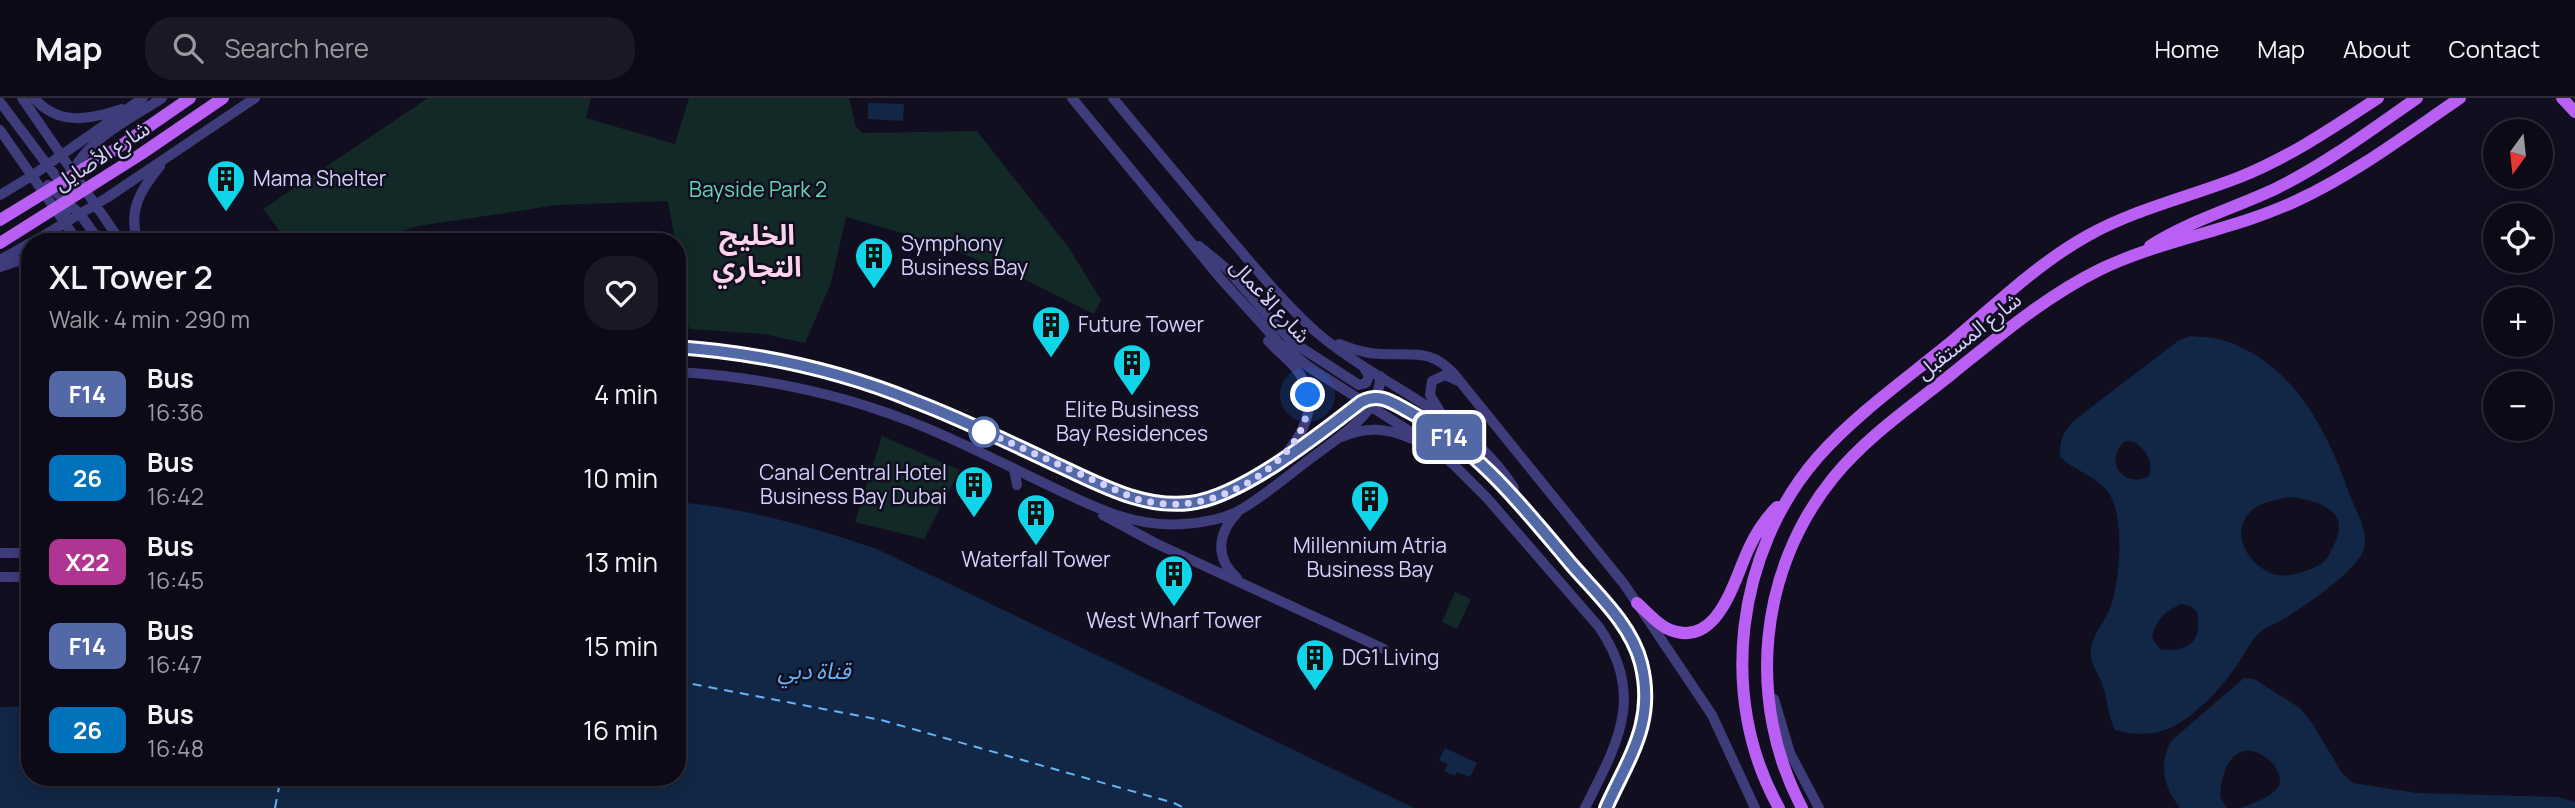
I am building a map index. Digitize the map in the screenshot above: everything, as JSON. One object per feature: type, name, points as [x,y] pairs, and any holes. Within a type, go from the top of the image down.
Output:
[{"type":"main road","name":"شارع الأصايل","points":[[0,220],[119,147],[190,98]]},
{"type":"main road","name":"شارع الأصايل","points":[[0,243],[147,150],[223,98]]},
{"type":"main road","name":"شارع المستقبل","points":[[1779,808],[1766,783],[1746,711],[1743,644],[1748,600],[1760,557],[1777,516],[1819,457],[1853,423],[2066,249],[2127,216],[2268,164],[2320,136],[2378,98]]},
{"type":"main road","points":[[2138,254],[2169,234],[2296,178],[2340,152],[2417,98]]},
{"type":"main road","name":"شارع المستقبل","points":[[1802,808],[1778,749],[1768,697],[1766,671],[1770,619],[1783,568],[1804,520],[1834,477],[1871,439],[2026,315],[2080,280],[2138,254],[2230,227],[2295,202],[2365,163],[2460,98]]},
{"type":"main road","points":[[2562,99],[2575,112]]},
{"type":"main road","points":[[1637,603],[1668,629],[1691,631],[1709,623],[1727,602],[1758,531],[1772,512],[1790,495]]},
{"type":"main road","points":[[1766,783],[1769,808]]},
{"type":"street","points":[[22,98],[115,233]]},
{"type":"street","points":[[34,98],[48,111],[80,119],[133,105]]},
{"type":"street","points":[[0,195],[144,98]]},
{"type":"street","points":[[25,233],[43,222],[55,209],[65,193],[72,172],[88,149],[162,98]]},
{"type":"street","points":[[47,233],[95,205],[255,98]]},
{"type":"street","name":"شارع الأعمال","points":[[1072,98],[1221,279],[1288,352],[1437,450],[1488,498],[1594,621],[1612,647],[1625,690],[1624,712],[1619,737],[1585,808]]},
{"type":"street","name":"شارع الأعمال","points":[[1113,98],[1262,276],[1319,333],[1444,416],[1468,434],[1489,455],[1508,479],[1523,505],[1614,614],[1638,652],[1645,685],[1645,710],[1636,746],[1606,808]]},
{"type":"street","points":[[0,102],[94,233]]},
{"type":"street","points":[[0,130],[72,233]]},
{"type":"street","points":[[61,155],[65,223]]},
{"type":"street","points":[[136,233],[134,219],[137,200],[167,158]]},
{"type":"street","points":[[33,175],[65,193],[95,205]]},
{"type":"street","points":[[1185,235],[1227,269],[1294,343],[1359,385],[1366,383],[1369,376],[1358,361]]},
{"type":"street","points":[[0,249],[21,236]]},
{"type":"street","points":[[0,260],[21,248]]},
{"type":"street","points":[[0,267],[21,260]]},
{"type":"street","points":[[1221,279],[1258,330],[1299,372],[1307,387],[1309,403],[1303,428],[1279,461]]},
{"type":"street","points":[[1319,333],[1338,344],[1370,353],[1426,355],[1448,367],[1590,540],[1637,603],[1712,715],[1755,808]]},
{"type":"street","points":[[686,348],[780,360],[882,388],[940,411],[1122,494],[1149,502],[1178,504],[1219,496],[1244,484],[1279,461],[1361,402],[1377,397],[1388,400],[1440,431],[1475,458],[1523,505]]},
{"type":"street","points":[[686,373],[776,383],[849,401],[929,429],[1126,519],[1165,525],[1205,521],[1239,510]]},
{"type":"street","points":[[1245,586],[1227,567],[1220,548],[1224,529],[1239,510],[1332,442],[1371,408],[1377,397],[1380,376]]},
{"type":"street","points":[[1444,416],[1430,395],[1430,386],[1440,376],[1449,376],[1458,381]]},
{"type":"street","points":[[1332,442],[1357,432],[1383,430],[1400,433],[1437,450]]},
{"type":"street","points":[[1014,469],[1017,485]]},
{"type":"street","points":[[1089,504],[1126,529],[1384,649]]},
{"type":"street","points":[[0,553],[21,553]]},
{"type":"street","points":[[0,578],[21,577]]},
{"type":"street","points":[[1766,671],[1790,753],[1819,808]]},
{"type":"green space","name":"Bayside Park 2","points":[[428,98],[591,98],[586,118],[675,144],[689,98],[849,98],[856,127],[863,133],[977,131],[1069,248],[1101,300],[1094,314],[1028,281],[934,242],[846,217],[831,283],[805,343],[764,334],[689,329],[686,311],[686,233],[674,233],[668,201],[557,205],[419,226],[394,233],[281,233],[263,209]]},
{"type":"green space","points":[[882,436],[960,470],[924,539],[855,522]]},
{"type":"green space","points":[[1455,592],[1471,599],[1457,629],[1442,622]]},
{"type":"water","points":[[868,103],[904,104],[903,121],[868,119]]},
{"type":"water","points":[[2191,336],[2222,340],[2247,350],[2287,381],[2304,401],[2330,445],[2361,521],[2365,542],[2359,558],[2341,577],[2305,605],[2258,634],[2224,682],[2190,716],[2158,732],[2130,733],[2115,730],[2091,655],[2094,639],[2109,611],[2116,585],[2119,536],[2115,506],[2110,495],[2099,483],[2060,457],[2061,445],[2065,432],[2076,419],[2178,341]],"holes":[[[2125,441],[2135,442],[2146,453],[2150,461],[2149,476],[2131,479],[2119,471],[2116,456]],[[2288,497],[2303,499],[2320,504],[2334,513],[2338,519],[2337,537],[2322,563],[2302,572],[2278,575],[2259,566],[2251,558],[2245,549],[2242,529],[2252,510],[2264,503]],[[2181,604],[2190,606],[2197,612],[2198,630],[2186,647],[2160,649],[2152,638],[2156,626],[2162,617]]]},
{"type":"water","name":"قناة دبي","points":[[686,503],[778,520],[877,549],[1414,808],[0,808],[0,707],[21,706],[21,786],[686,786]]},
{"type":"water","points":[[2244,678],[2254,679],[2300,708],[2342,773],[2353,783],[2417,793],[2558,797],[2575,802],[2575,808],[2240,808],[2271,794],[2278,787],[2280,778],[2276,768],[2267,759],[2256,752],[2245,751],[2234,757],[2225,771],[2220,797],[2227,808],[2180,808],[2170,792],[2165,776],[2165,759],[2171,741]]},
{"type":"water","points":[[1445,748],[1477,763],[1470,777],[1457,772],[1455,776],[1444,771],[1448,764],[1439,760]]},
{"type":"ferry route","points":[[686,683],[881,720],[1184,808]]},
{"type":"ferry route","points":[[275,808],[279,786]]},
{"type":"bus line","name":"F14","points":[[686,348],[768,358],[882,388],[940,411],[1122,494],[1163,504],[1192,503],[1232,491],[1361,402],[1377,397],[1388,400],[1440,431],[1508,488],[1614,614],[1633,642],[1644,674],[1646,695],[1643,722],[1636,746],[1606,808]]},
{"type":"place","name":"Mama Shelter","points":[[226,213]]},
{"type":"place","name":"Symphony Business Bay","points":[[874,290]]},
{"type":"place","name":"Future Tower","points":[[1051,359]]},
{"type":"place","name":"Elite Business Bay Residences","points":[[1132,397]]},
{"type":"place","name":"Canal Central Hotel Business Bay Dubai","points":[[974,519]]},
{"type":"place","name":"Millennium Atria Business Bay","points":[[1370,533]]},
{"type":"place","name":"Waterfall Tower","points":[[1036,547]]},
{"type":"place","name":"West Wharf Tower","points":[[1174,608]]},
{"type":"place","name":"DG1 Living","points":[[1315,692]]},
{"type":"district","name":"الخليج التجاري","points":[[757,251]]},
{"type":"route","points":[[984,432],[975,427],[1136,499],[1163,504],[1192,503],[1232,491],[1279,461],[1303,428],[1308,412],[1308,395]]}]
